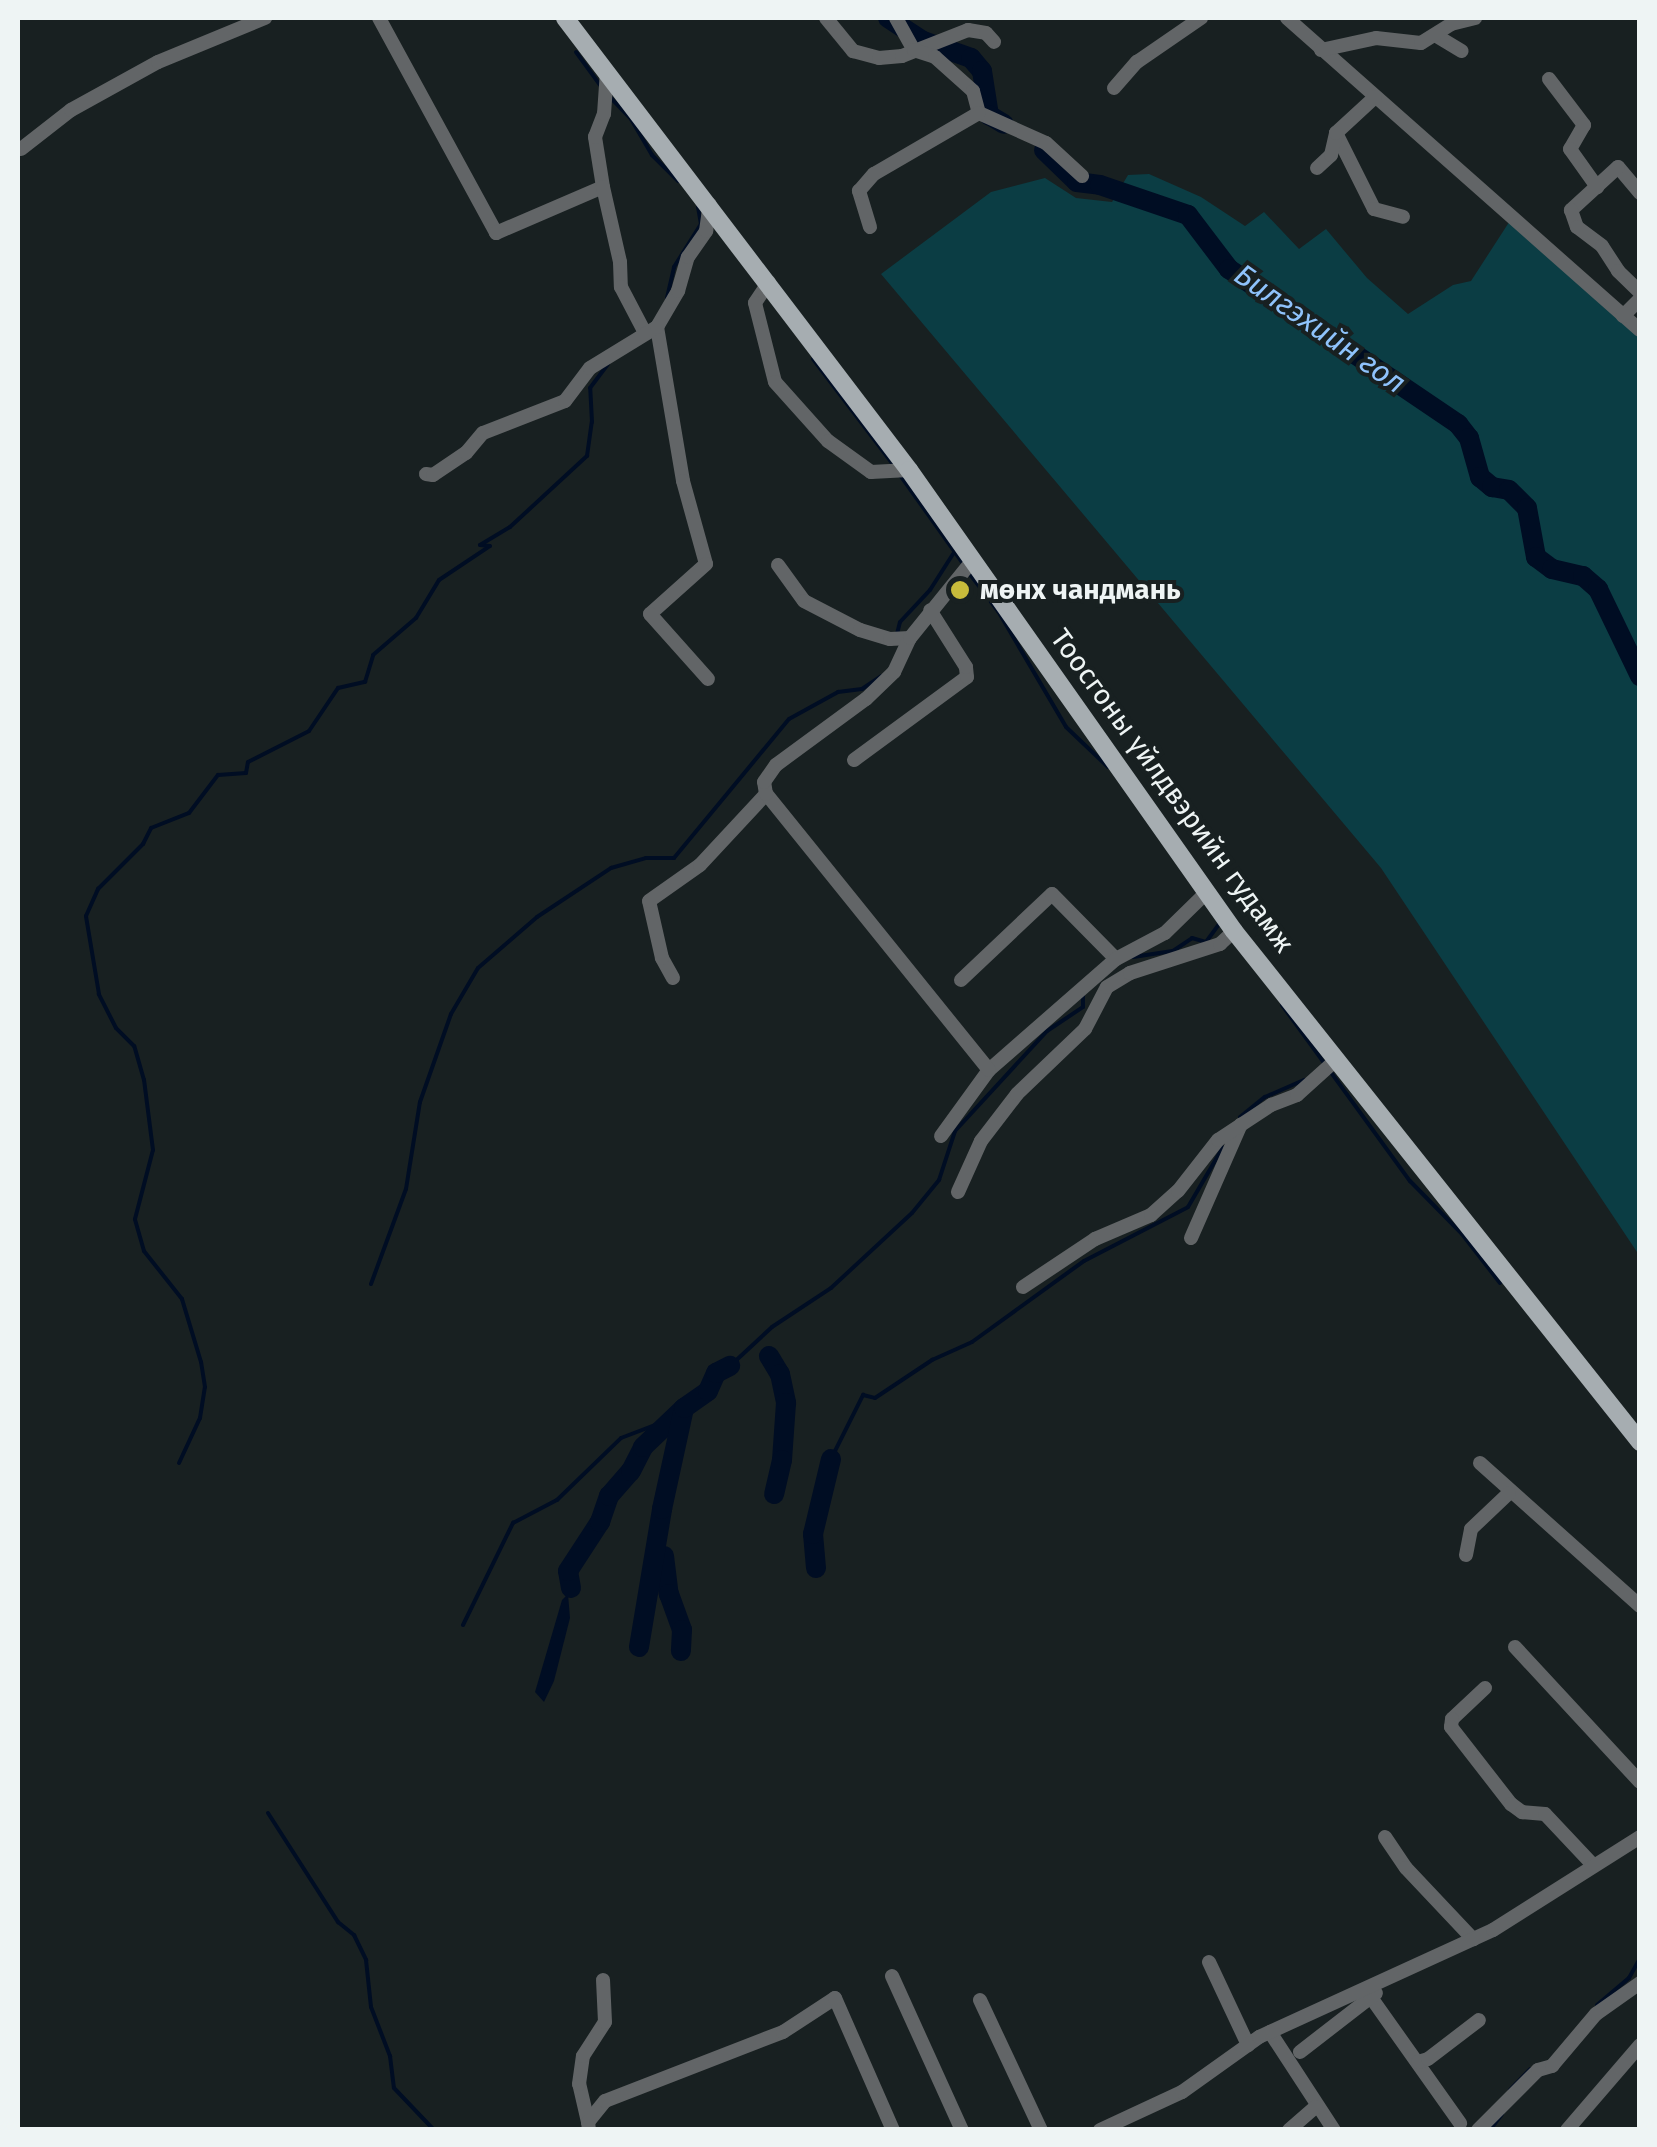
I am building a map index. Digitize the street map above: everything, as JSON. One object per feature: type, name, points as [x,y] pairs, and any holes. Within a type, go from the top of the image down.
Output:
[{"type":"main road","name":"Тоосгоны үйлдвэрийн гудамж","points":[[565,18],[710,203],[909,470],[1234,930],[1640,1442]]},
{"type":"street","points":[[21,150],[71,110],[158,62],[266,18]]},
{"type":"street","points":[[378,18],[496,233],[603,187]]},
{"type":"street","points":[[826,18],[852,51],[878,58],[902,56],[968,30],[986,33],[994,42]]},
{"type":"street","points":[[896,18],[918,48],[935,57],[973,91],[979,113]]},
{"type":"street","points":[[1114,88],[1137,62],[1201,18]]},
{"type":"street","points":[[1287,18],[1640,330]]},
{"type":"street","points":[[1320,50],[1376,38],[1421,43],[1475,18]]},
{"type":"street","points":[[1435,35],[1462,51]]},
{"type":"street","points":[[606,75],[604,114],[595,136],[621,287],[650,329],[683,481],[706,564],[650,614],[708,680]]},
{"type":"street","points":[[1549,80],[1584,125],[1570,149],[1596,187]]},
{"type":"street","points":[[1316,168],[1331,154],[1336,133],[1375,97]]},
{"type":"street","points":[[979,113],[1046,143],[1082,176]]},
{"type":"street","points":[[870,227],[859,190],[874,174],[979,113]]},
{"type":"street","points":[[1336,133],[1374,208],[1403,216]]},
{"type":"street","points":[[1623,316],[1640,295],[1618,272],[1602,246],[1578,227],[1571,210],[1618,167],[1640,193]]},
{"type":"street","points":[[426,474],[433,475],[466,453],[483,433],[565,401],[590,368],[650,329],[678,291],[688,257],[706,231],[710,203]]},
{"type":"street","points":[[769,282],[755,303],[775,382],[828,441],[870,472],[909,470]]},
{"type":"street","points":[[672,978],[662,958],[648,901],[700,865],[766,794],[768,773],[866,699],[894,672],[910,638],[973,560]]},
{"type":"street","points":[[778,565],[804,600],[860,630],[890,640],[910,638]]},
{"type":"street","points":[[854,760],[967,677],[966,667],[930,610]]},
{"type":"street","points":[[766,794],[989,1070]]},
{"type":"street","points":[[941,1136],[989,1070],[1116,959],[1165,933],[1207,892]]},
{"type":"street","points":[[961,980],[1052,894],[1116,959]]},
{"type":"street","points":[[958,1192],[980,1142],[1017,1094],[1085,1028],[1107,987],[1130,974],[1220,944],[1234,930]]},
{"type":"street","points":[[1023,1287],[1095,1239],[1151,1216],[1178,1190],[1204,1153],[1241,1123],[1298,1095],[1338,1059]]},
{"type":"street","points":[[1191,1238],[1241,1123]]},
{"type":"street","points":[[1480,1463],[1640,1606]]},
{"type":"street","points":[[1466,1555],[1471,1528],[1510,1493]]},
{"type":"street","points":[[1515,1647],[1640,1782]]},
{"type":"street","points":[[1485,1688],[1452,1719],[1450,1727],[1511,1804],[1522,1812],[1545,1814],[1593,1866]]},
{"type":"street","points":[[1385,1837],[1406,1868],[1472,1939]]},
{"type":"street","points":[[1100,2130],[1182,2092],[1270,2032],[1472,1939],[1640,1837]]},
{"type":"street","points":[[1209,1962],[1248,2045]]},
{"type":"street","points":[[1300,2052],[1404,1971]]},
{"type":"street","points":[[892,1976],[962,2130]]},
{"type":"street","points":[[588,2126],[581,2067],[583,2056],[605,2022],[602,1980]]},
{"type":"street","points":[[1478,2130],[1538,2070],[1552,2066],[1596,2014],[1640,1983]]},
{"type":"street","points":[[1370,1996],[1460,2123]]},
{"type":"street","points":[[588,2126],[605,2100],[783,2032],[834,1998],[893,2130]]},
{"type":"street","points":[[980,2000],[1041,2130]]},
{"type":"street","points":[[1418,2062],[1428,2059],[1479,2020]]},
{"type":"street","points":[[1270,2032],[1315,2107],[1334,2130]]},
{"type":"street","points":[[1567,2130],[1640,2045]]},
{"type":"street","points":[[1290,2130],[1315,2107]]},
{"type":"shaded area","points":[[1149,174],[1201,197],[1245,226],[1264,212],[1299,249],[1326,229],[1367,278],[1408,314],[1453,285],[1471,281],[1515,213],[1639,329],[1639,1255],[1381,868],[881,274],[991,192],[1045,178],[1076,198],[1112,202],[1128,175]]},
{"type":"shaded area","points":[[568,1594],[570,1618],[554,1681],[544,1702],[535,1692],[562,1600]]},
{"type":"waterway","name":"Билгэхийн гол","points":[[888,18],[923,41],[971,58],[982,71],[989,115],[1004,124]]},
{"type":"waterway","points":[[576,52],[600,85]]},
{"type":"waterway","points":[[609,96],[631,119],[652,155],[678,181]]},
{"type":"waterway","name":"Билгэхийн гол","points":[[1044,150],[1077,182],[1100,185],[1188,215],[1229,269],[1458,424],[1469,438],[1480,477],[1492,487],[1509,490],[1527,508],[1536,557],[1552,569],[1583,576],[1598,589],[1640,676]]},
{"type":"waterway","points":[[667,298],[674,267],[701,224],[698,207]]},
{"type":"waterway","points":[[813,359],[895,467]]},
{"type":"waterway","points":[[179,1463],[200,1418],[205,1387],[201,1362],[182,1299],[144,1251],[135,1219],[153,1150],[144,1080],[134,1046],[116,1028],[99,994],[86,916],[98,889],[143,844],[151,828],[189,813],[218,775],[246,773],[248,762],[309,731],[338,688],[365,682],[373,655],[416,618],[439,580],[490,546],[480,545],[510,527],[587,456],[592,422],[590,388],[608,364]]},
{"type":"waterway","points":[[900,475],[964,565]]},
{"type":"waterway","points":[[897,634],[900,622],[930,590],[953,554]]},
{"type":"waterway","points":[[969,573],[998,611],[1066,727],[1108,767]]},
{"type":"waterway","points":[[371,1284],[406,1189],[420,1102],[451,1014],[478,968],[537,917],[611,868],[646,858],[674,858],[789,719],[838,692],[862,689],[881,676]]},
{"type":"waterway","points":[[1133,957],[1173,951],[1192,938],[1206,942],[1220,923]]},
{"type":"waterway","points":[[730,1366],[772,1327],[831,1288],[912,1213],[939,1180],[955,1131],[1047,1031],[1083,1007],[1083,994]]},
{"type":"waterway","points":[[1282,1005],[1410,1181],[1462,1234],[1500,1283]]},
{"type":"waterway","points":[[1240,1117],[1265,1097],[1304,1080]]},
{"type":"waterway","points":[[831,1459],[863,1395],[875,1398],[932,1360],[972,1342],[1084,1261],[1188,1207],[1223,1147]]},
{"type":"waterway","points":[[769,1356],[780,1374],[786,1403],[782,1460],[774,1494]]},
{"type":"waterway","points":[[639,1647],[684,1408],[708,1391],[716,1373],[730,1366]]},
{"type":"waterway","points":[[571,1588],[568,1571],[600,1522],[609,1496],[631,1471],[643,1447],[684,1408]]},
{"type":"waterway","points":[[463,1625],[513,1523],[557,1500],[621,1438],[671,1419]]},
{"type":"waterway","points":[[816,1568],[813,1534],[831,1459]]},
{"type":"waterway","points":[[664,1556],[669,1594],[682,1630],[681,1651]]},
{"type":"waterway","points":[[268,1813],[338,1922],[354,1935],[366,1960],[371,2007],[390,2056],[394,2088],[434,2130]]},
{"type":"waterway","points":[[1597,2005],[1629,1978],[1640,1958]]},
{"type":"waterway","points":[[1510,2090],[1530,2069]]},
{"type":"waterway","points":[[1490,2130],[1502,2114]]},
{"type":"place","name":"мөнх чандмань","points":[[960,590]]}]
